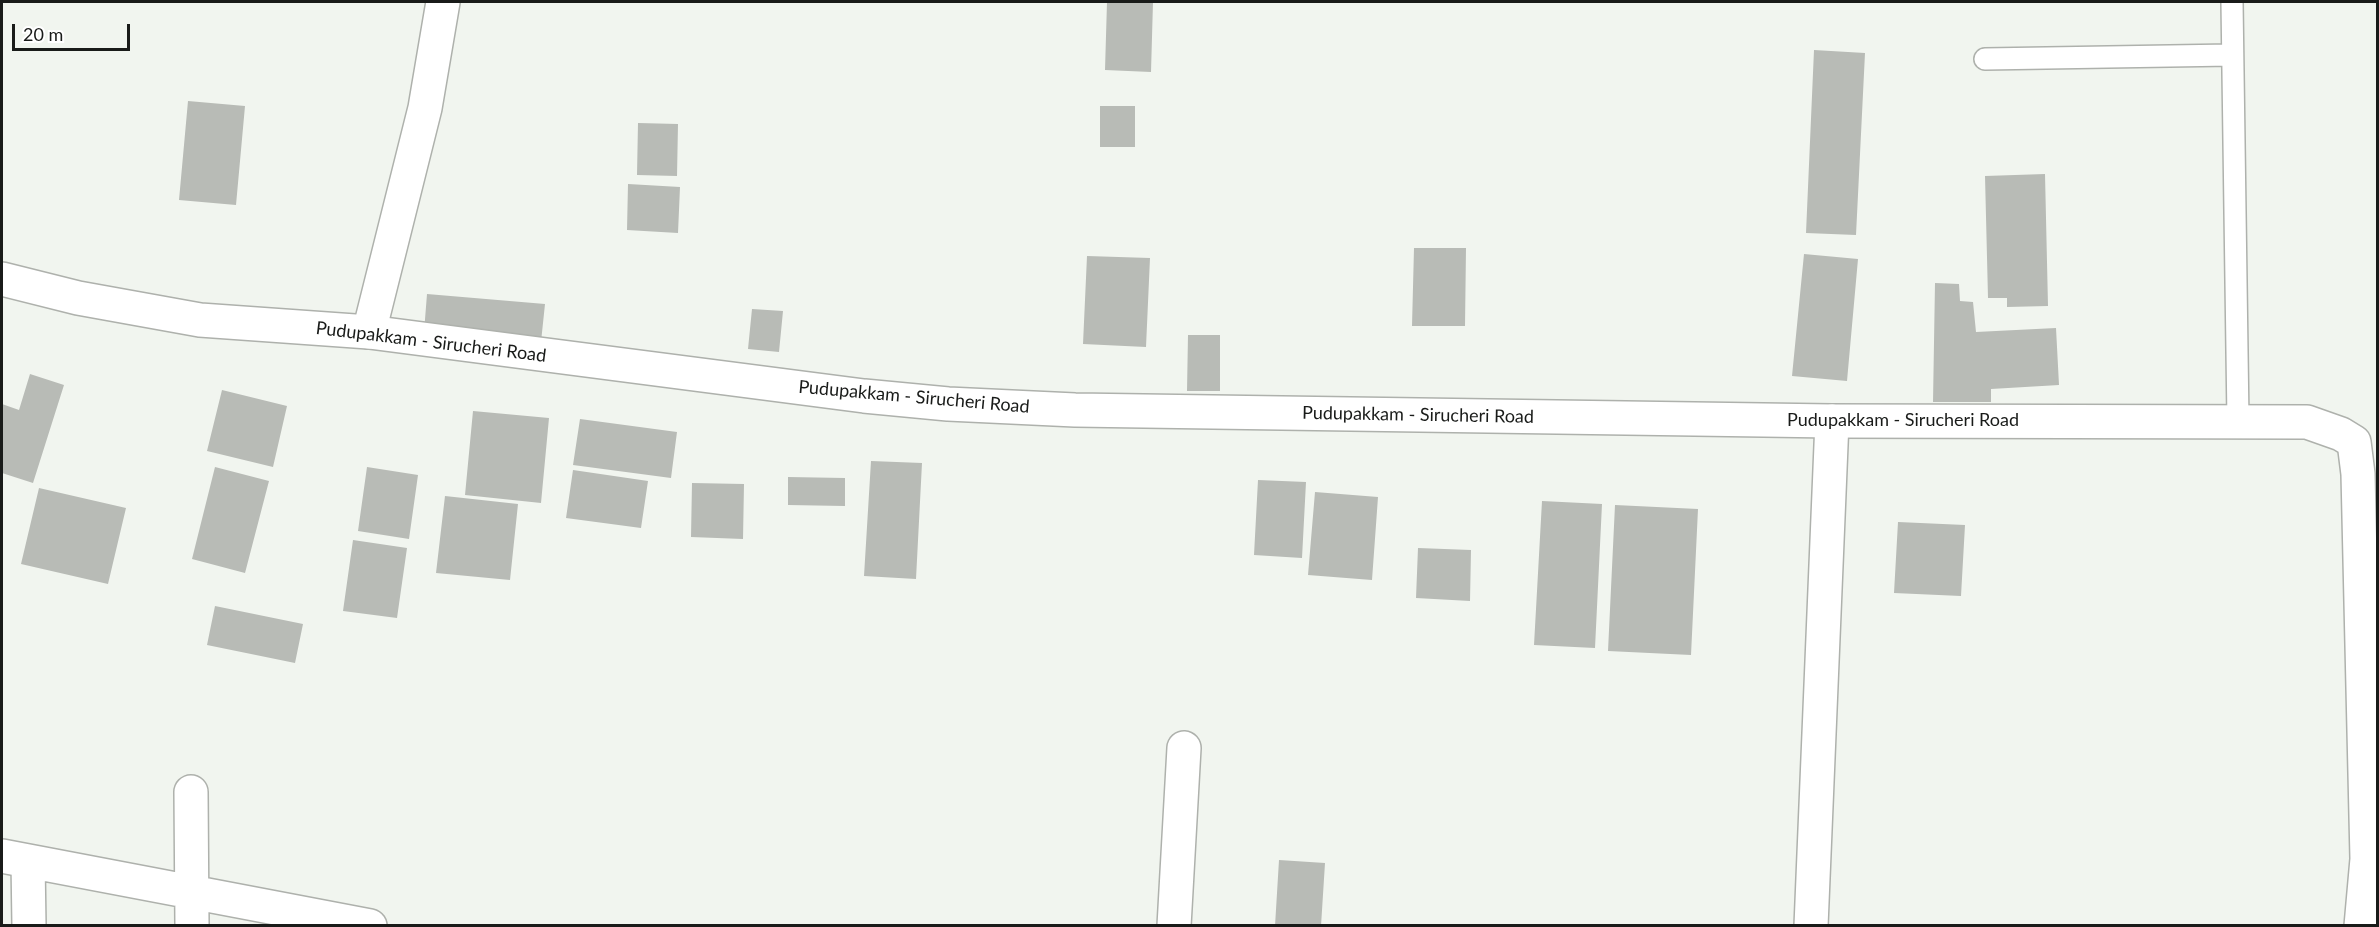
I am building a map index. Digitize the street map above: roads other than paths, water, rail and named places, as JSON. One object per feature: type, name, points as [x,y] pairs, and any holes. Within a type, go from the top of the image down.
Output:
[{"type":"street","points":[[369,332],[425,108],[443,2]]},
{"type":"street","name":"Pudupakkam - Sirucheri Road","points":[[2,279],[78,298],[200,320],[369,332],[864,396],[948,404],[1075,410],[1832,421],[2307,422],[2366,442],[2358,474],[2367,859],[2361,926]]},
{"type":"street","points":[[1811,926],[1832,421]]},
{"type":"street","points":[[1174,926],[1184,748]]},
{"type":"street","points":[[191,792],[192,926]]},
{"type":"street","points":[[28,926],[15,858],[365,925]]},
{"type":"lane","points":[[2232,2],[2238,421]]},
{"type":"lane","points":[[1985,59],[2231,55]]}]
